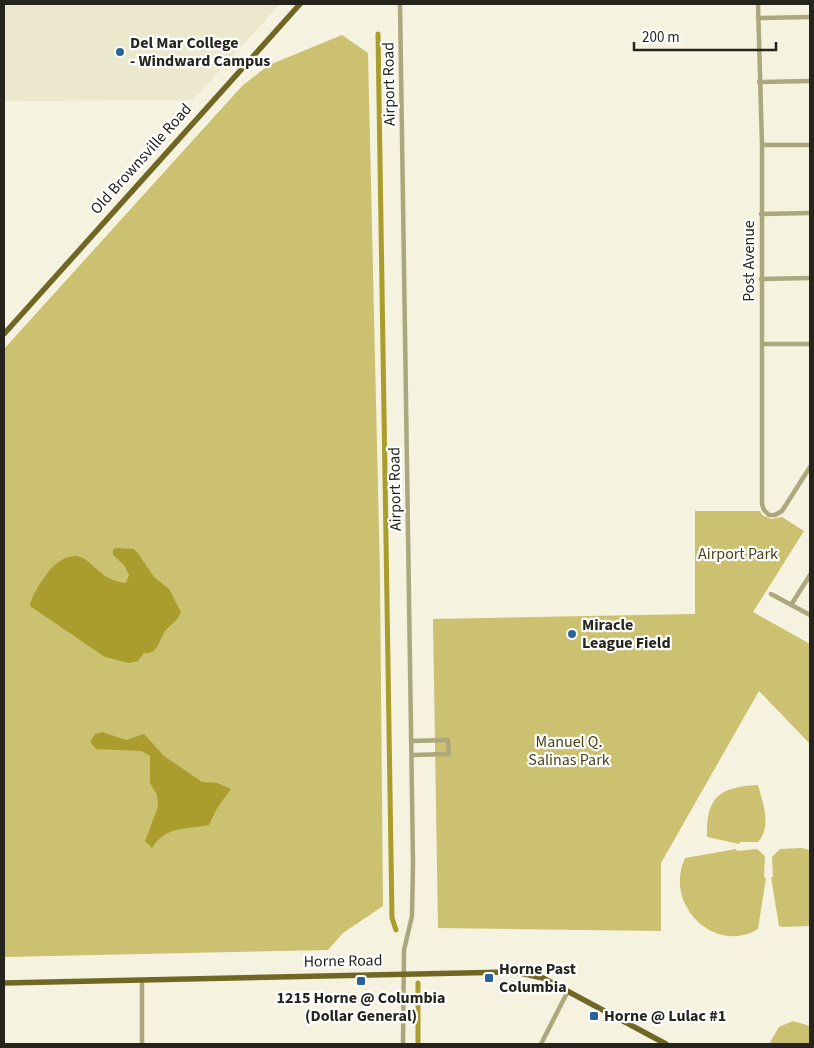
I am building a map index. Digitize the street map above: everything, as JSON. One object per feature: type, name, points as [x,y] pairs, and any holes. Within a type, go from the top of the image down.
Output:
[{"type":"main road","name":"Old Brownsville Road","points":[[4,334],[300,4]]},
{"type":"main road","name":"Horne Road","points":[[4,983],[515,972],[543,978],[666,1044]]},
{"type":"street","name":"Airport Road","points":[[400,4],[413,896],[412,916],[404,950],[403,1044]]},
{"type":"street","name":"Post Avenue","points":[[758,4],[762,145],[762,504],[764,510],[769,515],[782,512],[810,467]]},
{"type":"street","points":[[758,18],[810,17]]},
{"type":"street","points":[[759,82],[810,82]]},
{"type":"street","points":[[762,145],[810,145]]},
{"type":"street","points":[[761,214],[810,213]]},
{"type":"street","points":[[761,279],[810,278]]},
{"type":"street","points":[[762,344],[810,344]]},
{"type":"street","points":[[792,605],[810,575]]},
{"type":"street","points":[[771,594],[810,615]]},
{"type":"street","points":[[411,741],[448,740],[449,754],[412,755]]},
{"type":"street","points":[[142,980],[142,1044]]},
{"type":"street","points":[[541,1044],[568,992]]},
{"type":"shaded area","name":"Del Mar College - Windward Campus","points":[[4,4],[280,4],[193,100],[4,101]]},
{"type":"shaded area","points":[[116,548],[134,549],[154,577],[169,589],[181,612],[165,631],[158,646],[152,652],[144,653],[138,661],[129,663],[105,657],[30,606],[36,589],[49,570],[58,562],[69,557],[81,557],[108,578],[126,583],[129,575],[124,565],[113,555],[113,550]]},
{"type":"shaded area","points":[[102,732],[126,740],[144,734],[164,756],[202,782],[217,783],[231,789],[217,808],[209,825],[170,832],[164,835],[152,848],[145,841],[158,807],[157,795],[150,783],[150,756],[142,751],[96,749],[90,742],[95,734]]},
{"type":"green space","points":[[342,35],[368,53],[380,576],[383,906],[343,933],[328,950],[4,957],[4,349],[242,86],[269,65]]},
{"type":"green space","name":"Manuel Q. Salinas Park","points":[[695,511],[760,511],[762,515],[771,519],[782,517],[804,531],[753,612],[810,644],[810,744],[759,691],[661,863],[661,931],[438,928],[433,619],[695,614]]},
{"type":"green space","points":[[758,785],[764,807],[765,829],[758,842],[740,842],[739,844],[707,837],[707,823],[712,803],[724,792],[733,788]]},
{"type":"green space","points":[[802,848],[810,850],[810,926],[779,926],[771,877],[773,877],[772,857],[780,849]]},
{"type":"green space","points":[[736,849],[737,851],[757,849],[765,856],[764,877],[766,878],[758,929],[742,935],[726,936],[711,931],[698,921],[687,908],[681,893],[680,876],[685,858]]},
{"type":"green space","points":[[793,1021],[810,1026],[810,1044],[769,1044],[779,1027]]},
{"type":"waterway","points":[[378,34],[392,918],[396,930]]},
{"type":"waterway","points":[[418,983],[418,1044]]},
{"type":"place","name":"Del Mar College - Windward Campus","points":[[120,52]]},
{"type":"place","name":"Miracle League Field","points":[[572,634]]},
{"type":"place","name":"Horne Past Columbia","points":[[489,978]]},
{"type":"place","name":"1215 Horne @ Columbia (Dollar General)","points":[[361,981]]},
{"type":"place","name":"Horne @ Lulac #1","points":[[594,1016]]},
{"type":"park label","name":"Airport Park","points":[[738,554]]}]
